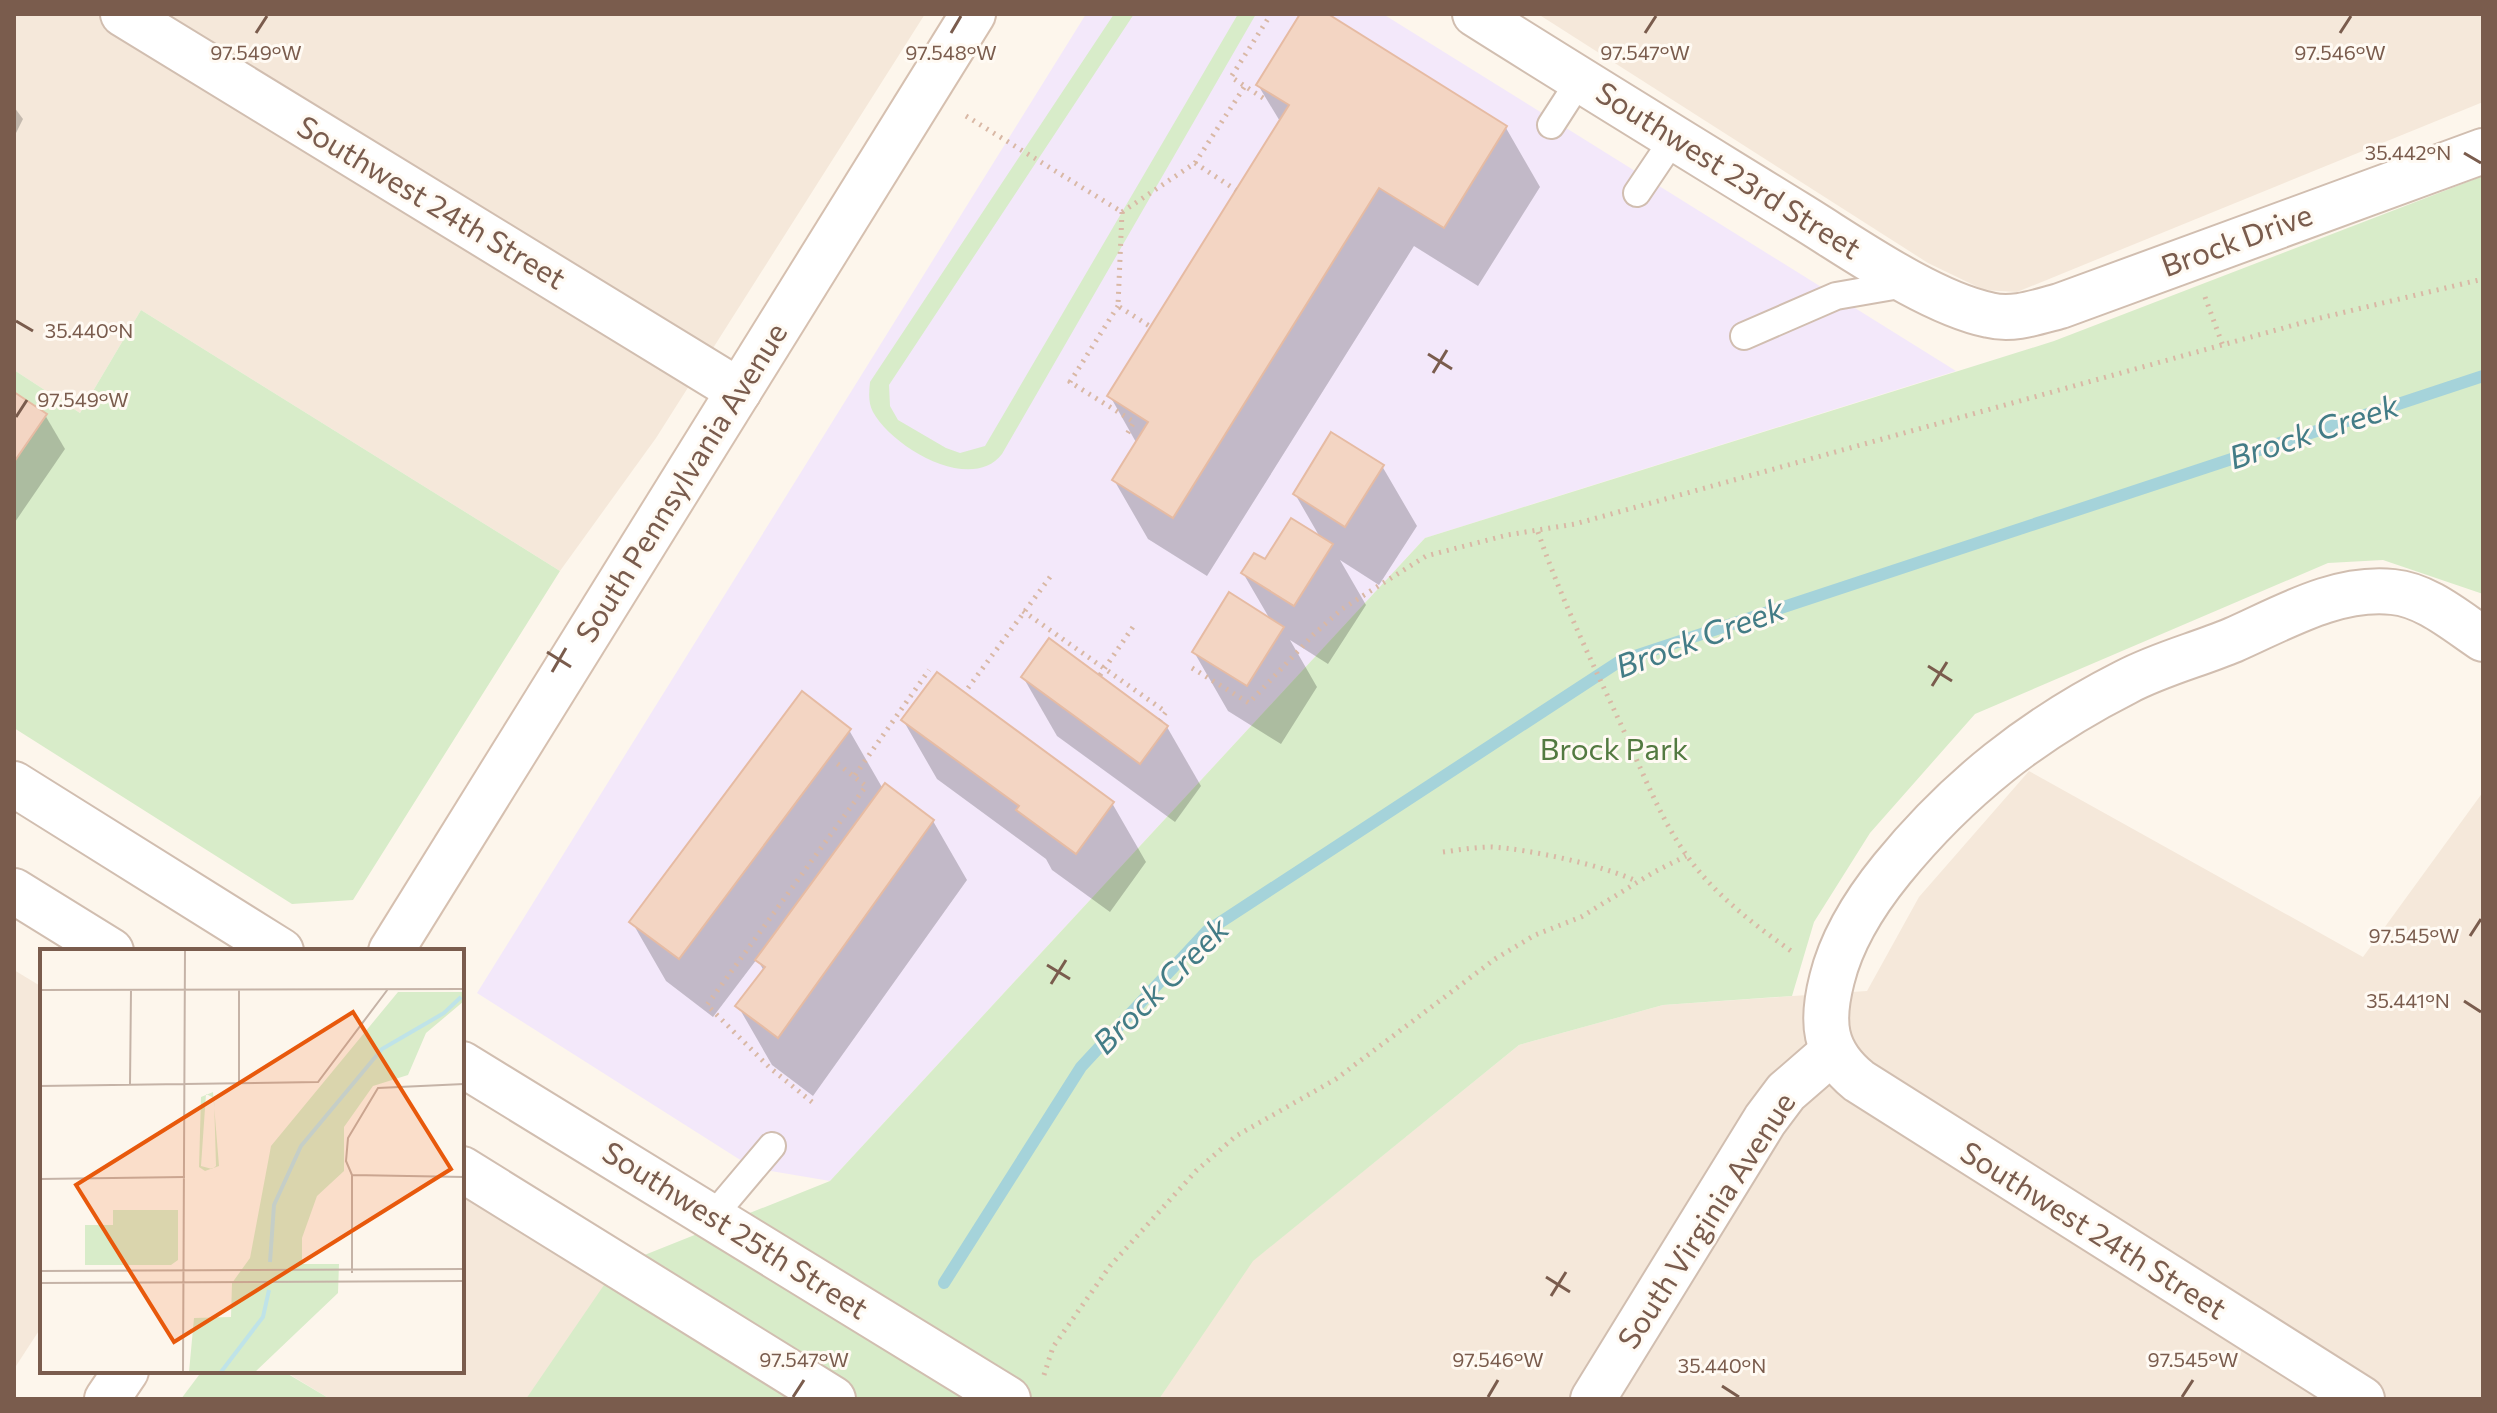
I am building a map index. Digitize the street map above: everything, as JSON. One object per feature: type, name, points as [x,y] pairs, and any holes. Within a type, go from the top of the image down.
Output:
[{"type":"street","name":"Southwest 24th Street","points":[[123,14],[739,391]]},
{"type":"street","name":"South Pennsylvania Avenue","points":[[392,949],[973,14]]},
{"type":"street","name":"Southwest 23rd Street","points":[[1475,14],[1913,283],[1988,315]]},
{"type":"street","name":"Brock Drive","points":[[1988,315],[2005,318],[2060,306],[2483,151]]},
{"type":"street","points":[[1831,1053],[1825,1006],[1833,974],[1860,913],[1909,848],[1953,800],[2038,733],[2158,667],[2219,646],[2321,601],[2353,593],[2396,592],[2418,598],[2483,639]]},
{"type":"street","points":[[14,784],[278,949]]},
{"type":"street","points":[[14,891],[108,949]]},
{"type":"street","name":"Southwest 24th Street","points":[[1831,1053],[1845,1071],[1891,1105],[2362,1399]]},
{"type":"street","name":"South Virginia Avenue","points":[[1593,1399],[1765,1120],[1786,1092],[1831,1053]]},
{"type":"street","name":"Southwest 25th Street","points":[[464,1065],[712,1217],[1025,1393]]},
{"type":"street","points":[[464,1170],[833,1399]]},
{"type":"street","points":[[107,1399],[125,1373]]},
{"type":"lane","points":[[1551,125],[1580,80]]},
{"type":"lane","points":[[1637,193],[1674,138]]},
{"type":"lane","points":[[1744,336],[1836,296],[1913,283]]},
{"type":"lane","points":[[712,1217],[772,1146]]},
{"type":"path","points":[[1263,98],[1231,77],[1271,14]]},
{"type":"path","points":[[1122,212],[1195,163],[1245,86]]},
{"type":"path","points":[[966,116],[1122,212]]},
{"type":"path","points":[[1195,163],[1236,190]]},
{"type":"path","points":[[1122,212],[1118,306],[1070,382],[1134,422],[1126,436]]},
{"type":"path","points":[[1192,668],[1249,703],[1342,609],[1426,556],[1507,535],[1575,524],[2316,319],[2483,279]]},
{"type":"path","points":[[1118,306],[1151,327]]},
{"type":"path","points":[[1538,532],[1554,578],[1638,762],[1686,856],[1749,919],[1810,964],[1833,974]]},
{"type":"path","points":[[968,688],[1053,573]]},
{"type":"path","points":[[1023,611],[1166,712],[1160,720]]},
{"type":"path","points":[[1100,675],[1135,624]]},
{"type":"path","points":[[855,775],[929,670]]},
{"type":"path","points":[[812,1102],[769,1067],[707,1005],[866,786],[834,761]]},
{"type":"path","points":[[1443,852],[1474,847],[1520,851],[1621,873],[1638,882]]},
{"type":"path","points":[[1025,1393],[1092,1288],[1158,1209],[1218,1151],[1254,1125],[1301,1101],[1359,1064],[1495,959],[1535,935],[1581,917],[1686,856]]},
{"type":"shaded area","points":[[14,14],[925,14],[656,438],[560,571],[141,310],[80,413],[14,370]]},
{"type":"shaded area","points":[[1086,14],[1383,14],[1956,371],[1425,538],[830,1181],[753,1168],[477,993]]},
{"type":"shaded area","points":[[1538,14],[2483,14],[2483,102],[2017,292],[1984,290],[1928,263]]},
{"type":"shaded area","points":[[2029,771],[2363,957],[2483,792],[2483,1399],[1158,1399],[1235,1275],[1519,1045],[1663,1005],[1867,991],[1919,897]]},
{"type":"shaded area","points":[[14,970],[40,986],[40,1329],[14,1369]]},
{"type":"shaded area","points":[[464,1196],[607,1284],[527,1399],[330,1399],[287,1373],[464,1373]]},
{"type":"green space","points":[[1114,14],[1134,14],[889,385],[890,406],[898,420],[946,448],[960,453],[985,446],[1238,14],[1256,14],[1002,454],[988,465],[971,469],[953,468],[933,461],[897,439],[883,425],[870,405],[870,382]]},
{"type":"green space","name":"Brock Park","points":[[2483,176],[2483,594],[2383,560],[2328,563],[1975,714],[1870,833],[1814,922],[1792,996],[1663,1005],[1519,1045],[1253,1261],[1159,1399],[526,1399],[617,1266],[830,1181],[1425,538],[2054,341]]},
{"type":"green space","points":[[141,310],[560,571],[353,900],[292,904],[14,728],[14,370],[80,413]]},
{"type":"green space","points":[[200,1373],[286,1373],[330,1399],[181,1399]]},
{"type":"building","points":[[1300,14],[1328,14],[1507,126],[1444,228],[1379,188],[1173,518],[1112,480],[1148,422],[1107,396],[1289,105],[1256,85]]},
{"type":"building","points":[[14,392],[47,414],[14,462]]},
{"type":"building","points":[[1331,432],[1384,465],[1345,527],[1293,494]]},
{"type":"building","points":[[1291,518],[1333,544],[1294,606],[1241,573],[1254,553],[1265,559]]},
{"type":"building","points":[[1229,592],[1284,627],[1247,686],[1192,652]]},
{"type":"building","points":[[1049,638],[1168,726],[1140,764],[1021,677]]},
{"type":"building","points":[[937,672],[1114,802],[1076,854],[1016,810],[1019,806],[901,720]]},
{"type":"building","points":[[802,691],[851,729],[679,959],[629,922]]},
{"type":"building","points":[[885,783],[934,820],[778,1038],[735,1006],[765,967],[755,960]]},
{"type":"waterway","name":"Brock Creek","points":[[944,1283],[1081,1067],[1207,931],[1620,661],[2483,376]]}]
